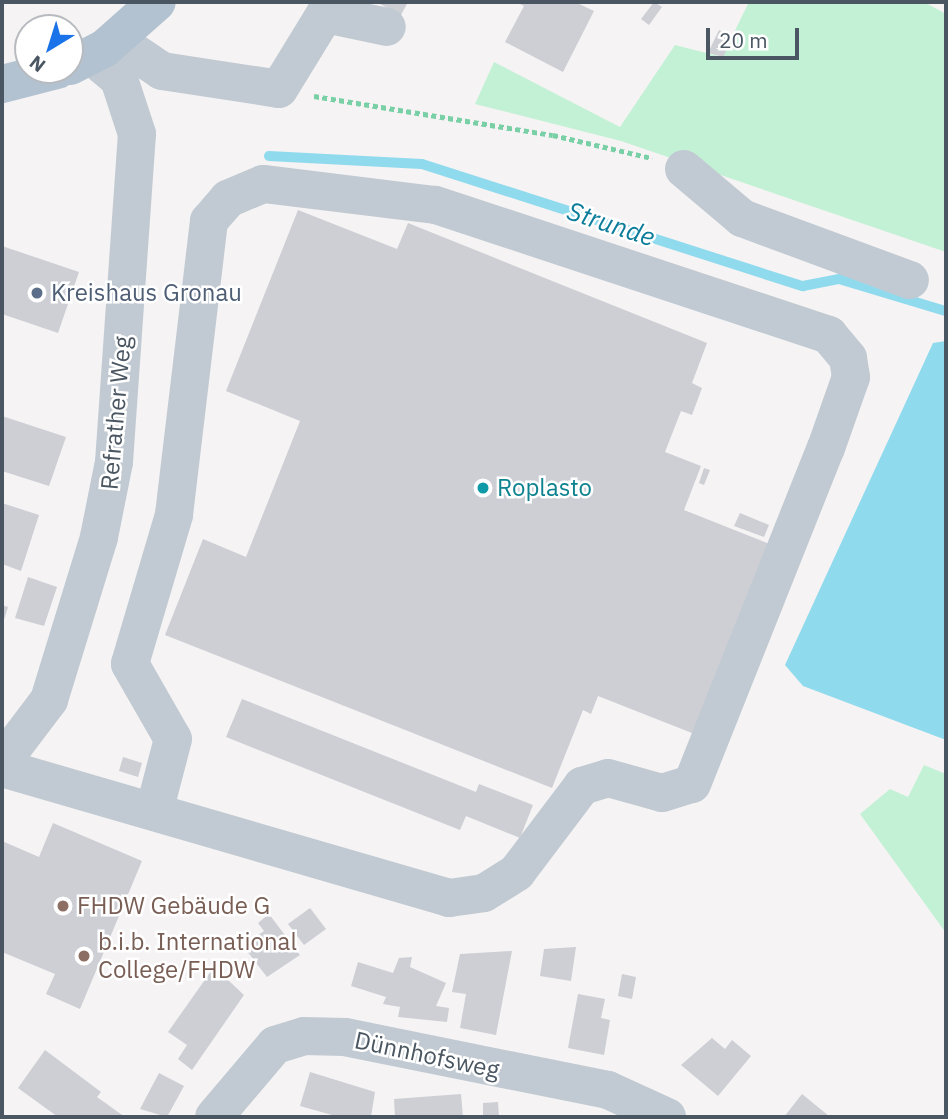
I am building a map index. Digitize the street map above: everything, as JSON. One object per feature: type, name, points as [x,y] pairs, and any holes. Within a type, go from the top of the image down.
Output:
[{"type":"main road","points":[[93,54],[158,2]]},
{"type":"street","points":[[93,54],[162,71],[279,89],[325,14],[387,27]]},
{"type":"street","name":"Refrather Weg","points":[[2,761],[49,700],[99,537],[114,462],[137,134],[119,79],[93,54]]},
{"type":"street","points":[[684,169],[723,205],[769,231],[910,280]]},
{"type":"street","points":[[2,768],[449,898],[484,893],[517,872],[582,786],[608,778],[662,793],[692,784],[826,448],[851,377],[848,358],[829,335],[435,205],[263,184],[228,199],[209,221],[174,515],[130,664],[173,739],[154,812]]},
{"type":"street","name":"Dünnhofsweg","points":[[214,1117],[275,1045],[304,1036],[345,1037],[608,1090],[667,1117]]},
{"type":"path","points":[[279,89],[617,147],[684,169]]},
{"type":"green space","points":[[749,2],[924,2],[946,14],[946,252],[621,141],[475,104],[494,62],[620,127],[675,45],[722,57]]},
{"type":"green space","points":[[924,765],[946,774],[946,933],[860,814],[890,789],[908,797]]},
{"type":"water","points":[[946,341],[946,740],[803,686],[785,665],[933,343]]},
{"type":"building","points":[[376,2],[408,2],[401,15]]},
{"type":"building","points":[[516,2],[575,2],[594,11],[563,72],[505,42],[524,6]]},
{"type":"building","points":[[654,2],[662,7],[649,25],[641,19]]},
{"type":"building","points":[[719,30],[733,37],[723,57],[708,53]]},
{"type":"building","name":"Roplasto","points":[[298,210],[397,249],[408,223],[707,343],[692,383],[702,388],[692,415],[681,411],[665,452],[701,466],[684,510],[772,545],[697,735],[598,696],[591,714],[583,710],[552,788],[165,635],[203,539],[246,557],[300,421],[226,391]]},
{"type":"building","name":"Kreishaus Gronau","points":[[2,246],[79,272],[58,333],[2,314]]},
{"type":"building","points":[[2,416],[66,437],[49,486],[2,471]]},
{"type":"building","points":[[704,468],[710,470],[704,485],[699,483]]},
{"type":"building","points":[[2,503],[39,515],[21,571],[2,564]]},
{"type":"building","points":[[740,513],[769,525],[764,537],[734,526]]},
{"type":"building","points":[[28,577],[57,587],[44,626],[15,618]]},
{"type":"building","points":[[2,605],[8,607],[2,626]]},
{"type":"building","points":[[242,699],[476,792],[479,784],[533,805],[520,838],[466,816],[460,830],[226,737]]},
{"type":"building","points":[[123,757],[142,763],[138,777],[119,771]]},
{"type":"building","name":"FHDW Gebäude G","points":[[53,823],[142,861],[80,1009],[46,994],[55,974],[2,952],[2,841],[39,857]]},
{"type":"building","points":[[310,908],[326,929],[304,945],[288,924]]},
{"type":"building","points":[[269,914],[300,955],[267,977],[243,946],[264,931],[258,923]]},
{"type":"building","points":[[576,947],[571,981],[540,976],[544,949]]},
{"type":"building","points":[[512,951],[496,1035],[460,1028],[466,994],[452,992],[460,954]]},
{"type":"building","points":[[412,957],[410,967],[446,983],[436,1006],[449,1008],[447,1022],[398,1017],[400,1007],[383,1004],[386,997],[351,986],[358,962],[393,973],[399,958]]},
{"type":"building","points":[[214,967],[244,995],[192,1070],[178,1059],[187,1045],[168,1032]]},
{"type":"building","points":[[622,974],[636,977],[632,999],[618,996]]},
{"type":"building","points":[[578,994],[605,999],[601,1018],[610,1020],[604,1055],[568,1048]]},
{"type":"building","points":[[712,1038],[725,1049],[732,1040],[751,1056],[718,1096],[681,1065]]},
{"type":"building","points":[[45,1050],[101,1092],[97,1097],[125,1117],[58,1117],[18,1088]]},
{"type":"building","points":[[310,1072],[375,1092],[371,1117],[339,1117],[300,1106]]},
{"type":"building","points":[[159,1073],[184,1086],[167,1117],[140,1109]]},
{"type":"building","points":[[461,1094],[463,1117],[395,1117],[394,1099]]},
{"type":"building","points":[[802,1094],[829,1116],[784,1117]]},
{"type":"building","points":[[498,1102],[499,1117],[483,1117],[483,1103]]},
{"type":"waterway","name":"Strunde","points":[[269,156],[422,164],[803,286],[839,279],[946,311]]},
{"type":"place","name":"Kreishaus Gronau","points":[[37,293]]},
{"type":"place","name":"Roplasto","points":[[483,488]]},
{"type":"place","name":"FHDW Gebäude G","points":[[63,906]]},
{"type":"place","name":"b.i.b. International College/FHDW","points":[[84,956]]}]
